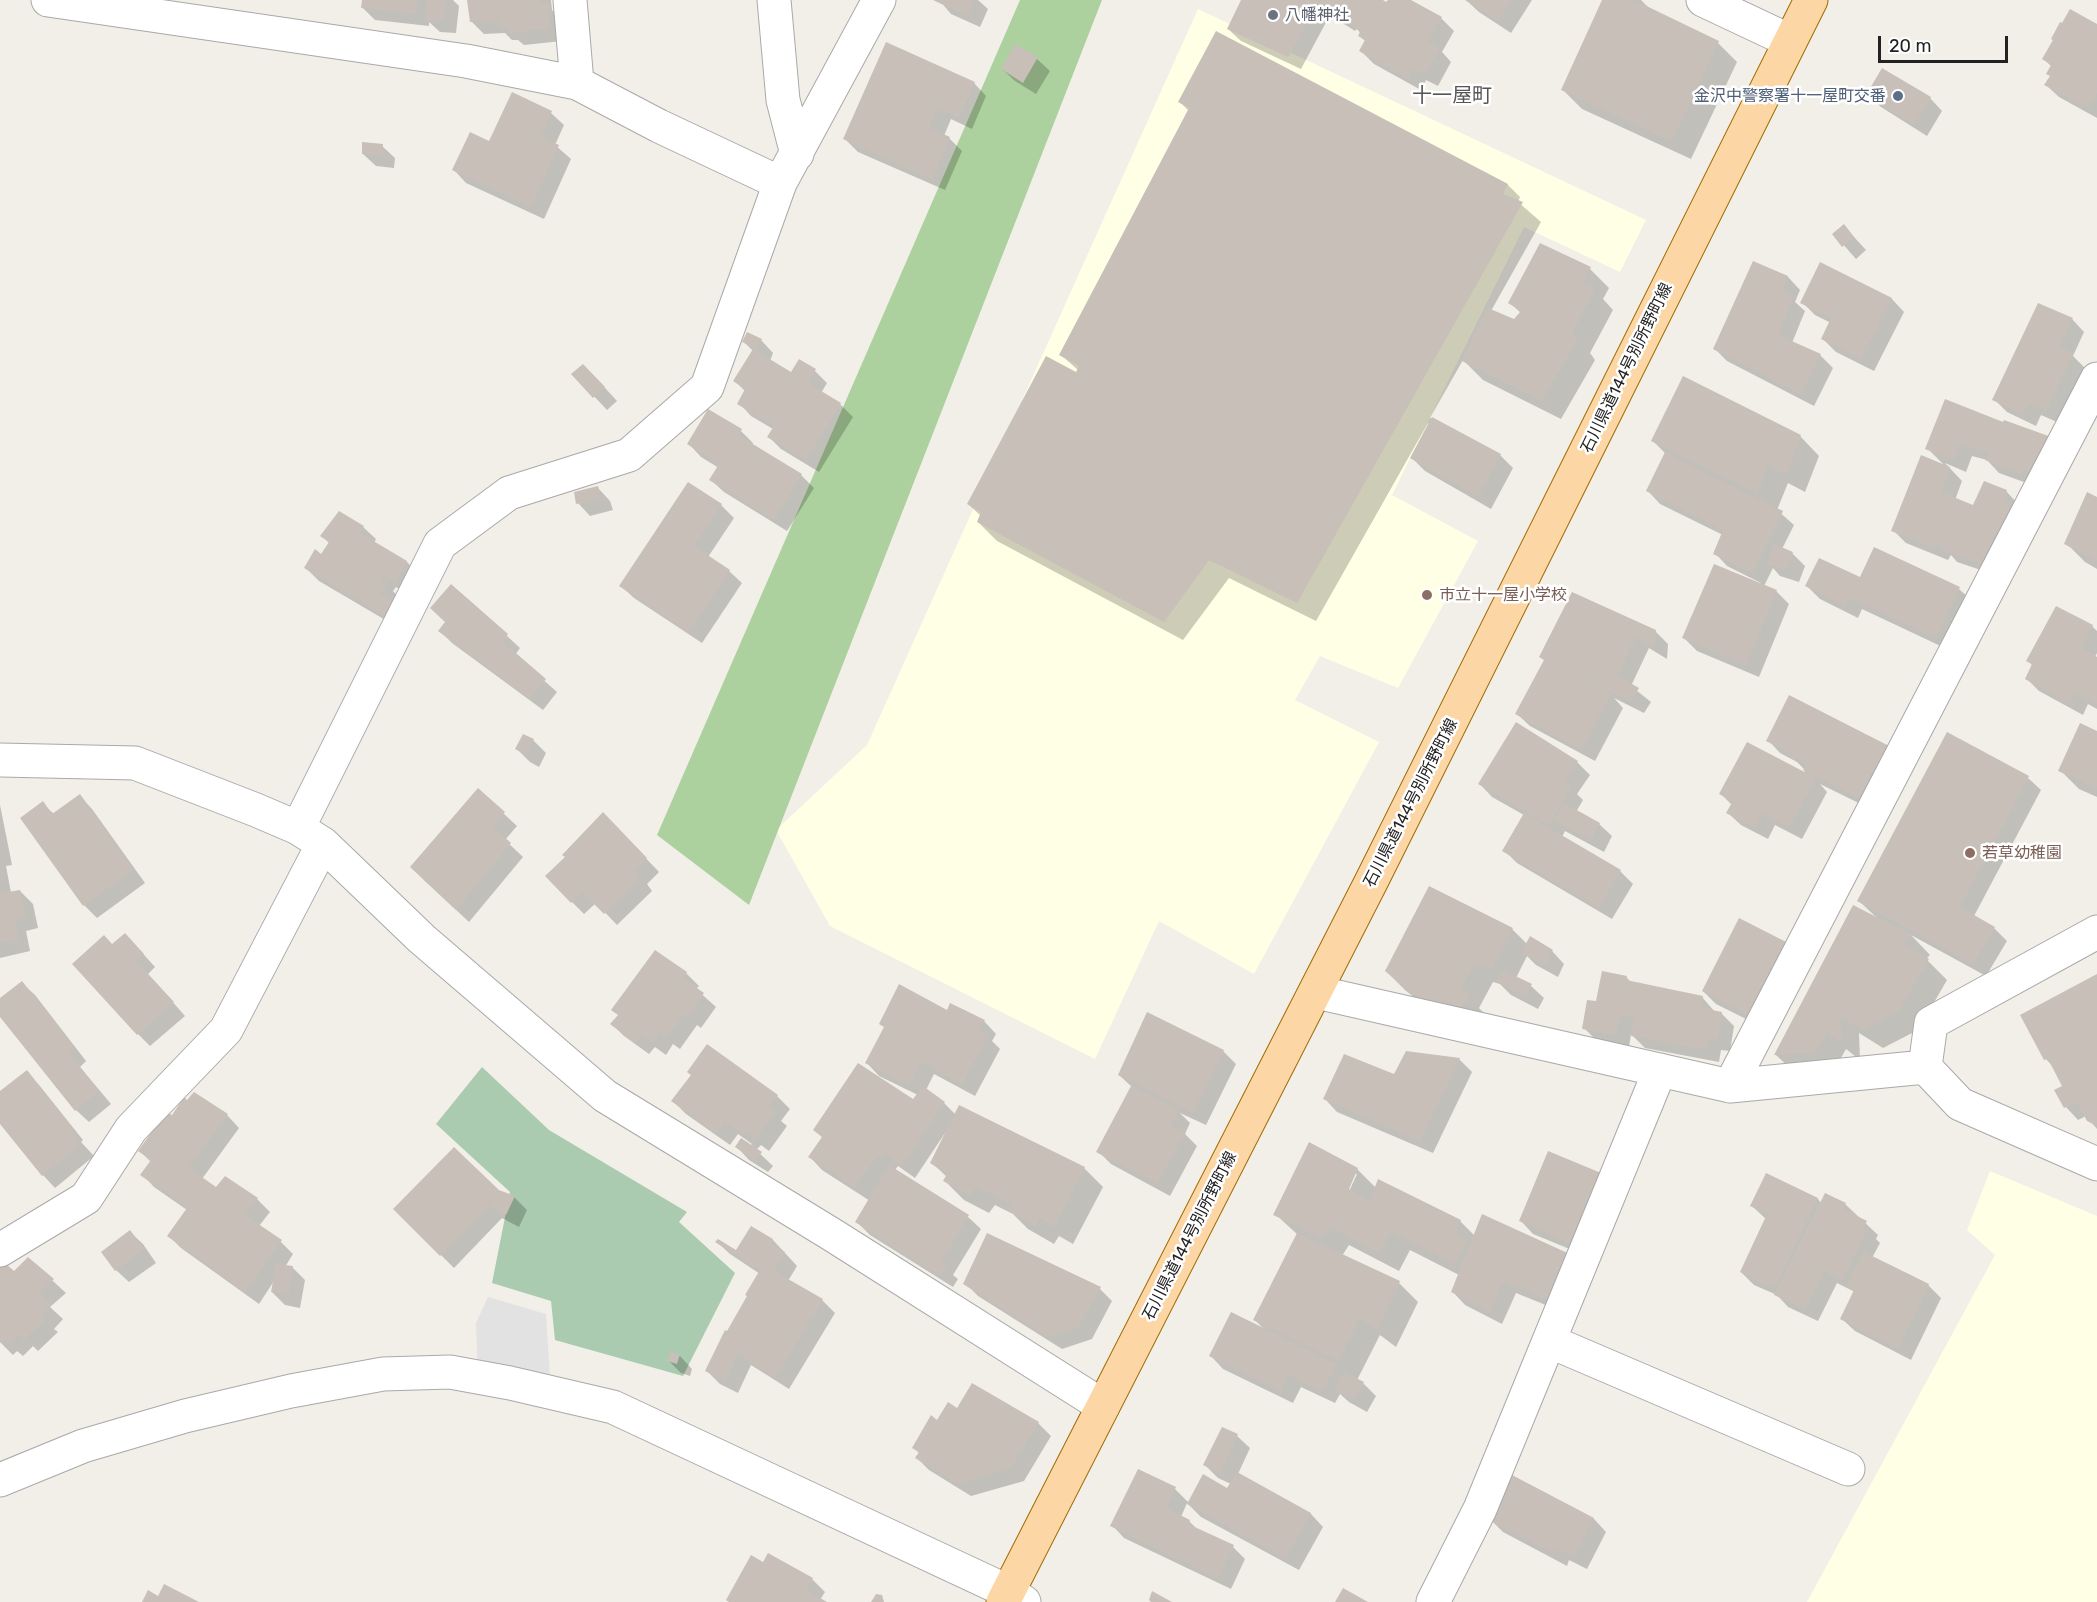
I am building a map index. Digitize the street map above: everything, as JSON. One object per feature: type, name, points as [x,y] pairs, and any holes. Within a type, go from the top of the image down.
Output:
[{"type":"main road","name":"石川県道144号別所野町線","points":[[1012,1599],[1102,1406],[1316,992],[1811,0]]},
{"type":"street","points":[[48,0],[466,61],[577,83],[659,126],[780,183]]},
{"type":"street","points":[[570,0],[577,83]]},
{"type":"street","points":[[774,0],[783,100],[797,154]]},
{"type":"street","points":[[0,1250],[86,1198],[131,1129],[226,1030],[440,544],[509,493],[629,455],[707,387],[780,183],[879,0]]},
{"type":"street","points":[[1703,0],[1790,41]]},
{"type":"street","points":[[1730,1086],[2097,379]]},
{"type":"street","points":[[0,760],[135,763],[256,810],[310,836],[422,939],[605,1096],[831,1234],[1102,1406]]},
{"type":"street","points":[[1925,1067],[1931,1023],[2097,932]]},
{"type":"street","points":[[1316,992],[1730,1086],[1925,1067]]},
{"type":"street","points":[[1925,1067],[1960,1104],[2097,1164]]},
{"type":"street","points":[[1433,1602],[1480,1509],[1660,1070]]},
{"type":"street","points":[[1549,1341],[1848,1469]]},
{"type":"street","points":[[0,1480],[83,1446],[185,1416],[291,1391],[384,1374],[450,1372],[510,1383],[613,1407],[1012,1599]]},
{"type":"shaded area","points":[[1198,9],[1646,220],[1620,272],[1524,227],[1392,495],[1478,541],[1398,688],[1320,656],[1295,700],[1379,742],[1254,974],[1159,921],[1095,1059],[830,926],[776,830],[867,745]]},
{"type":"shaded area","points":[[482,1067],[549,1130],[687,1212],[679,1222],[735,1273],[683,1376],[555,1340],[551,1301],[492,1283],[510,1192],[436,1124]]},
{"type":"shaded area","points":[[1990,1171],[2097,1216],[2097,1602],[1807,1602],[1995,1255],[1967,1230]]},
{"type":"shaded area","points":[[488,1297],[546,1314],[551,1393],[478,1378],[476,1323]]},
{"type":"green space","points":[[1020,0],[1102,0],[749,905],[657,835]]},
{"type":"building","points":[[362,0],[417,0],[416,14],[361,8]]},
{"type":"building","points":[[428,0],[446,0],[443,21],[425,20]]},
{"type":"building","points":[[467,0],[540,0],[541,5],[548,4],[550,28],[509,33],[509,27],[498,28],[498,20],[470,22]]},
{"type":"building","points":[[933,0],[974,0],[967,16]]},
{"type":"building","name":"八幡神社","points":[[1241,0],[1319,0],[1288,57],[1227,29]]},
{"type":"building","points":[[1321,0],[1383,0],[1386,2],[1388,0],[1411,0],[1442,17],[1428,42],[1440,48],[1425,74],[1413,69],[1408,79],[1359,51],[1365,40],[1358,36],[1361,30],[1348,23],[1352,14],[1347,12],[1342,20],[1318,5]]},
{"type":"building","points":[[1465,0],[1511,0],[1498,21]]},
{"type":"building","points":[[1602,0],[1634,0],[1719,41],[1672,141],[1561,90]]},
{"type":"building","points":[[2070,9],[2097,24],[2097,93],[2088,108],[2044,85],[2050,76],[2046,74],[2051,65],[2042,59],[2060,22],[2062,23]]},
{"type":"building","points":[[1216,31],[1508,184],[1503,194],[1523,202],[1297,603],[1209,560],[1164,622],[977,522],[981,512],[967,504],[1046,356],[1076,372],[1079,366],[1059,355],[1189,108],[1178,102]]},
{"type":"building","points":[[886,42],[975,82],[959,117],[938,108],[929,128],[950,137],[932,179],[843,139]]},
{"type":"building","points":[[1015,44],[1038,57],[1023,83],[1001,69]]},
{"type":"building","name":"金沢中警察署十一屋町交番","points":[[1882,68],[1931,97],[1914,125],[1866,95]]},
{"type":"building","points":[[512,92],[552,111],[541,137],[559,145],[531,207],[452,170],[470,132],[489,141]]},
{"type":"building","points":[[362,142],[383,144],[382,156],[362,154]]},
{"type":"building","points":[[1844,224],[1854,237],[1842,247],[1832,234]]},
{"type":"building","points":[[1540,243],[1591,267],[1582,284],[1595,289],[1572,333],[1577,340],[1542,401],[1462,361],[1488,308],[1514,319],[1521,311],[1508,303]]},
{"type":"building","points":[[1753,261],[1788,276],[1782,290],[1793,297],[1778,335],[1821,354],[1801,394],[1713,349]]},
{"type":"building","points":[[1820,262],[1892,298],[1861,359],[1821,339],[1831,318],[1800,303]]},
{"type":"building","points":[[2038,303],[2073,318],[2059,347],[2073,354],[2046,411],[2028,403],[2023,414],[1992,400]]},
{"type":"building","points":[[747,332],[762,339],[757,349],[742,342]]},
{"type":"building","points":[[753,349],[791,372],[799,359],[816,369],[808,383],[841,403],[806,460],[767,437],[774,426],[737,404],[745,389],[733,381]]},
{"type":"building","points":[[583,364],[605,387],[593,398],[571,374]]},
{"type":"building","points":[[1683,376],[1801,435],[1786,474],[1768,465],[1757,493],[1651,441]]},
{"type":"building","points":[[1945,399],[2003,422],[2004,420],[2054,438],[2041,477],[2021,469],[2020,474],[1985,460],[1988,453],[1960,444],[1953,460],[1925,449]]},
{"type":"building","points":[[708,409],[742,429],[738,435],[802,474],[774,520],[709,480],[719,464],[687,444]]},
{"type":"building","points":[[1432,417],[1501,454],[1478,497],[1410,458]]},
{"type":"building","points":[[1665,452],[1783,511],[1752,573],[1713,554],[1723,530],[1646,491]]},
{"type":"building","points":[[1921,455],[1950,467],[1941,492],[1973,505],[1984,481],[2007,490],[2003,501],[2012,505],[1999,536],[1994,535],[1983,564],[1943,550],[1944,547],[1938,544],[1935,548],[1891,531]]},
{"type":"building","points":[[688,482],[722,504],[694,546],[730,570],[689,632],[619,586]]},
{"type":"building","points":[[598,486],[601,498],[576,504],[574,492]]},
{"type":"building","points":[[2087,492],[2097,497],[2097,561],[2064,544]]},
{"type":"building","points":[[339,511],[364,526],[360,533],[407,561],[395,583],[383,575],[380,580],[387,583],[380,595],[384,597],[385,595],[398,603],[391,620],[304,568],[315,549],[321,554],[329,542],[320,536]]},
{"type":"building","points":[[1774,544],[1793,552],[1786,570],[1766,564]]},
{"type":"building","points":[[1874,547],[1960,587],[1936,638],[1849,598],[1845,606],[1805,586],[1819,558],[1860,577]]},
{"type":"building","points":[[1714,564],[1777,590],[1746,665],[1682,638]]},
{"type":"building","points":[[451,584],[508,634],[503,642],[546,679],[530,699],[438,631],[445,622],[430,608]]},
{"type":"building","points":[[1572,592],[1656,630],[1654,648],[1636,637],[1618,676],[1639,688],[1631,701],[1584,679],[1611,694],[1582,750],[1515,714],[1544,660],[1539,657]]},
{"type":"building","points":[[2056,606],[2093,625],[2081,648],[2097,657],[2097,704],[2075,693],[2070,704],[2025,679],[2032,664],[2026,661]]},
{"type":"building","points":[[1789,695],[1897,750],[1870,803],[1803,770],[1806,765],[1790,757],[1792,754],[1766,741]]},
{"type":"building","points":[[1516,722],[1578,761],[1565,781],[1571,786],[1549,825],[1478,784]]},
{"type":"building","points":[[2080,723],[2097,731],[2097,788],[2058,771]]},
{"type":"building","points":[[1947,732],[2029,776],[1960,907],[1995,927],[1973,964],[1857,901]]},
{"type":"building","points":[[523,734],[534,739],[526,755],[515,749]]},
{"type":"building","points":[[1747,742],[1816,778],[1789,827],[1762,813],[1755,828],[1726,813],[1733,801],[1719,794]]},
{"type":"building","points":[[478,788],[505,812],[493,827],[511,843],[456,910],[410,867]]},
{"type":"building","points":[[80,794],[134,870],[83,906],[20,818],[43,801],[52,814]]},
{"type":"building","points":[[1564,803],[1600,823],[1591,840],[1554,821]]},
{"type":"building","points":[[603,812],[647,858],[635,870],[640,878],[604,914],[582,892],[571,903],[545,876],[565,857],[562,855]]},
{"type":"building","points":[[1524,813],[1621,870],[1599,908],[1502,851]]},
{"type":"building","points":[[1429,886],[1513,928],[1492,969],[1474,964],[1461,988],[1470,997],[1462,1007],[1424,1003],[1385,971]]},
{"type":"building","points":[[0,888],[2,893],[20,890],[26,915],[14,918],[18,939],[0,943]]},
{"type":"building","points":[[1853,905],[1912,935],[1904,944],[1929,959],[1899,1011],[1863,1030],[1840,1016],[1842,1043],[1827,1032],[1814,1054],[1774,1055]]},
{"type":"building","points":[[1739,918],[1792,945],[1755,1018],[1702,991]]},
{"type":"building","points":[[125,933],[144,954],[136,961],[174,1002],[137,1035],[72,964],[104,935],[112,944]]},
{"type":"building","points":[[1530,936],[1553,950],[1545,965],[1521,953]]},
{"type":"building","points":[[655,950],[687,972],[683,978],[704,993],[688,1017],[684,1014],[666,1038],[660,1033],[652,1043],[642,1035],[635,1043],[610,1024],[618,1015],[611,1010]]},
{"type":"building","points":[[1503,970],[1532,984],[1525,997],[1496,982]]},
{"type":"building","points":[[1602,971],[1627,976],[1626,980],[1703,996],[1702,1008],[1722,1012],[1718,1039],[1709,1038],[1707,1050],[1631,1036],[1634,1017],[1620,1015],[1616,1035],[1582,1029],[1587,1000],[1596,1001]]},
{"type":"building","points":[[2097,974],[2097,1126],[2087,1121],[2077,1102],[2064,1108],[2054,1090],[2062,1086],[2048,1059],[2044,1060],[2020,1015]]},
{"type":"building","points":[[22,981],[75,1048],[69,1053],[99,1091],[75,1111],[0,1017],[0,998]]},
{"type":"building","points":[[899,984],[947,1010],[950,1003],[985,1020],[978,1030],[988,1035],[962,1084],[921,1062],[909,1086],[865,1063],[884,1027],[879,1024]]},
{"type":"building","points":[[1147,1012],[1224,1050],[1193,1113],[1118,1075]]},
{"type":"building","points":[[707,1044],[778,1095],[768,1108],[775,1112],[755,1140],[747,1133],[744,1136],[725,1122],[716,1133],[671,1101],[691,1075],[687,1072]]},
{"type":"building","points":[[1406,1051],[1460,1058],[1420,1141],[1323,1099],[1344,1054],[1394,1074]]},
{"type":"building","points":[[858,1063],[913,1099],[923,1086],[945,1102],[902,1166],[885,1154],[882,1158],[877,1155],[855,1188],[808,1157],[822,1137],[813,1130]]},
{"type":"building","points":[[27,1070],[82,1143],[42,1176],[0,1124],[0,1091]]},
{"type":"building","points":[[1131,1086],[1179,1109],[1170,1127],[1186,1132],[1157,1184],[1096,1152]]},
{"type":"building","points":[[194,1092],[228,1114],[189,1168],[216,1187],[225,1176],[258,1198],[245,1215],[282,1240],[245,1292],[167,1236],[187,1208],[140,1175],[151,1160],[138,1151],[166,1112],[172,1115],[184,1097],[187,1100]]},
{"type":"building","points":[[959,1105],[1085,1167],[1054,1227],[1040,1218],[1035,1226],[1007,1210],[1012,1205],[976,1187],[970,1195],[943,1181],[947,1174],[930,1163]]},
{"type":"building","points":[[741,1138],[762,1152],[755,1161],[735,1147]]},
{"type":"building","points":[[1309,1142],[1358,1168],[1349,1189],[1369,1202],[1378,1179],[1461,1220],[1455,1234],[1468,1241],[1454,1264],[1391,1232],[1379,1253],[1330,1227],[1323,1238],[1273,1215]]},
{"type":"building","points":[[454,1147],[499,1190],[515,1196],[506,1215],[491,1208],[494,1201],[440,1256],[393,1209]]},
{"type":"building","points":[[1548,1151],[1606,1175],[1576,1246],[1519,1221]]},
{"type":"building","points":[[889,1165],[969,1215],[941,1262],[947,1266],[940,1276],[855,1222]]},
{"type":"building","points":[[1766,1173],[1818,1198],[1774,1289],[1740,1272],[1767,1214],[1750,1206]]},
{"type":"building","points":[[1825,1193],[1846,1203],[1843,1209],[1867,1221],[1864,1227],[1868,1229],[1842,1280],[1824,1271],[1805,1309],[1774,1295]]},
{"type":"building","points":[[1482,1214],[1574,1256],[1555,1303],[1503,1281],[1490,1312],[1451,1292]]},
{"type":"building","points":[[751,1226],[773,1239],[771,1243],[785,1252],[774,1271],[823,1299],[775,1378],[738,1354],[725,1381],[705,1371],[725,1330],[727,1331],[761,1268],[758,1266],[755,1268],[715,1242],[718,1239],[736,1250]]},
{"type":"building","points":[[130,1230],[144,1249],[115,1271],[101,1252]]},
{"type":"building","points":[[987,1233],[1101,1287],[1079,1326],[1048,1337],[963,1284]]},
{"type":"building","points":[[1297,1233],[1400,1281],[1377,1330],[1360,1318],[1338,1361],[1253,1320]]},
{"type":"building","points":[[1864,1252],[1929,1284],[1898,1349],[1840,1319],[1854,1290],[1846,1286]]},
{"type":"building","points":[[28,1257],[54,1279],[39,1293],[51,1305],[42,1315],[46,1319],[24,1340],[19,1334],[9,1344],[4,1339],[0,1343],[0,1266],[2,1267],[5,1263],[14,1271]]},
{"type":"building","points":[[276,1264],[293,1266],[288,1296],[271,1292]]},
{"type":"building","points":[[1231,1312],[1337,1364],[1322,1392],[1288,1375],[1280,1391],[1209,1356]]},
{"type":"building","points":[[670,1352],[680,1354],[677,1364],[667,1361]]},
{"type":"building","points":[[1344,1372],[1364,1382],[1354,1400],[1334,1390]]},
{"type":"building","points":[[972,1383],[1039,1422],[1011,1468],[958,1484],[915,1458],[919,1452],[912,1448],[931,1415],[937,1420],[948,1402],[957,1408]]},
{"type":"building","points":[[1222,1427],[1238,1434],[1220,1474],[1203,1465]]},
{"type":"building","points":[[1138,1469],[1176,1487],[1166,1508],[1190,1520],[1188,1524],[1234,1545],[1218,1578],[1110,1526]]},
{"type":"building","points":[[1237,1472],[1311,1513],[1286,1559],[1187,1504],[1203,1474],[1227,1488]]},
{"type":"building","points":[[1512,1475],[1594,1518],[1574,1557],[1556,1549],[1554,1554],[1489,1520]]},
{"type":"building","points":[[768,1553],[813,1578],[806,1590],[827,1602],[729,1602],[726,1600],[751,1555],[763,1562]]},
{"type":"building","points":[[164,1584],[199,1602],[142,1602],[148,1590],[158,1596]]},
{"type":"building","points":[[1343,1588],[1368,1602],[1335,1602]]},
{"type":"building","points":[[1152,1591],[1172,1602],[1151,1602],[1149,1600]]},
{"type":"building","points":[[876,1594],[882,1595],[884,1602],[871,1602]]},
{"type":"place","name":"八幡神社","points":[[1273,15]]},
{"type":"place","name":"金沢中警察署十一屋町交番","points":[[1898,96]]},
{"type":"place","name":"市立十一屋小学校","points":[[1427,595]]},
{"type":"place","name":"若草幼稚園","points":[[1970,853]]},
{"type":"district","name":"十一屋町","points":[[1452,96]]}]
